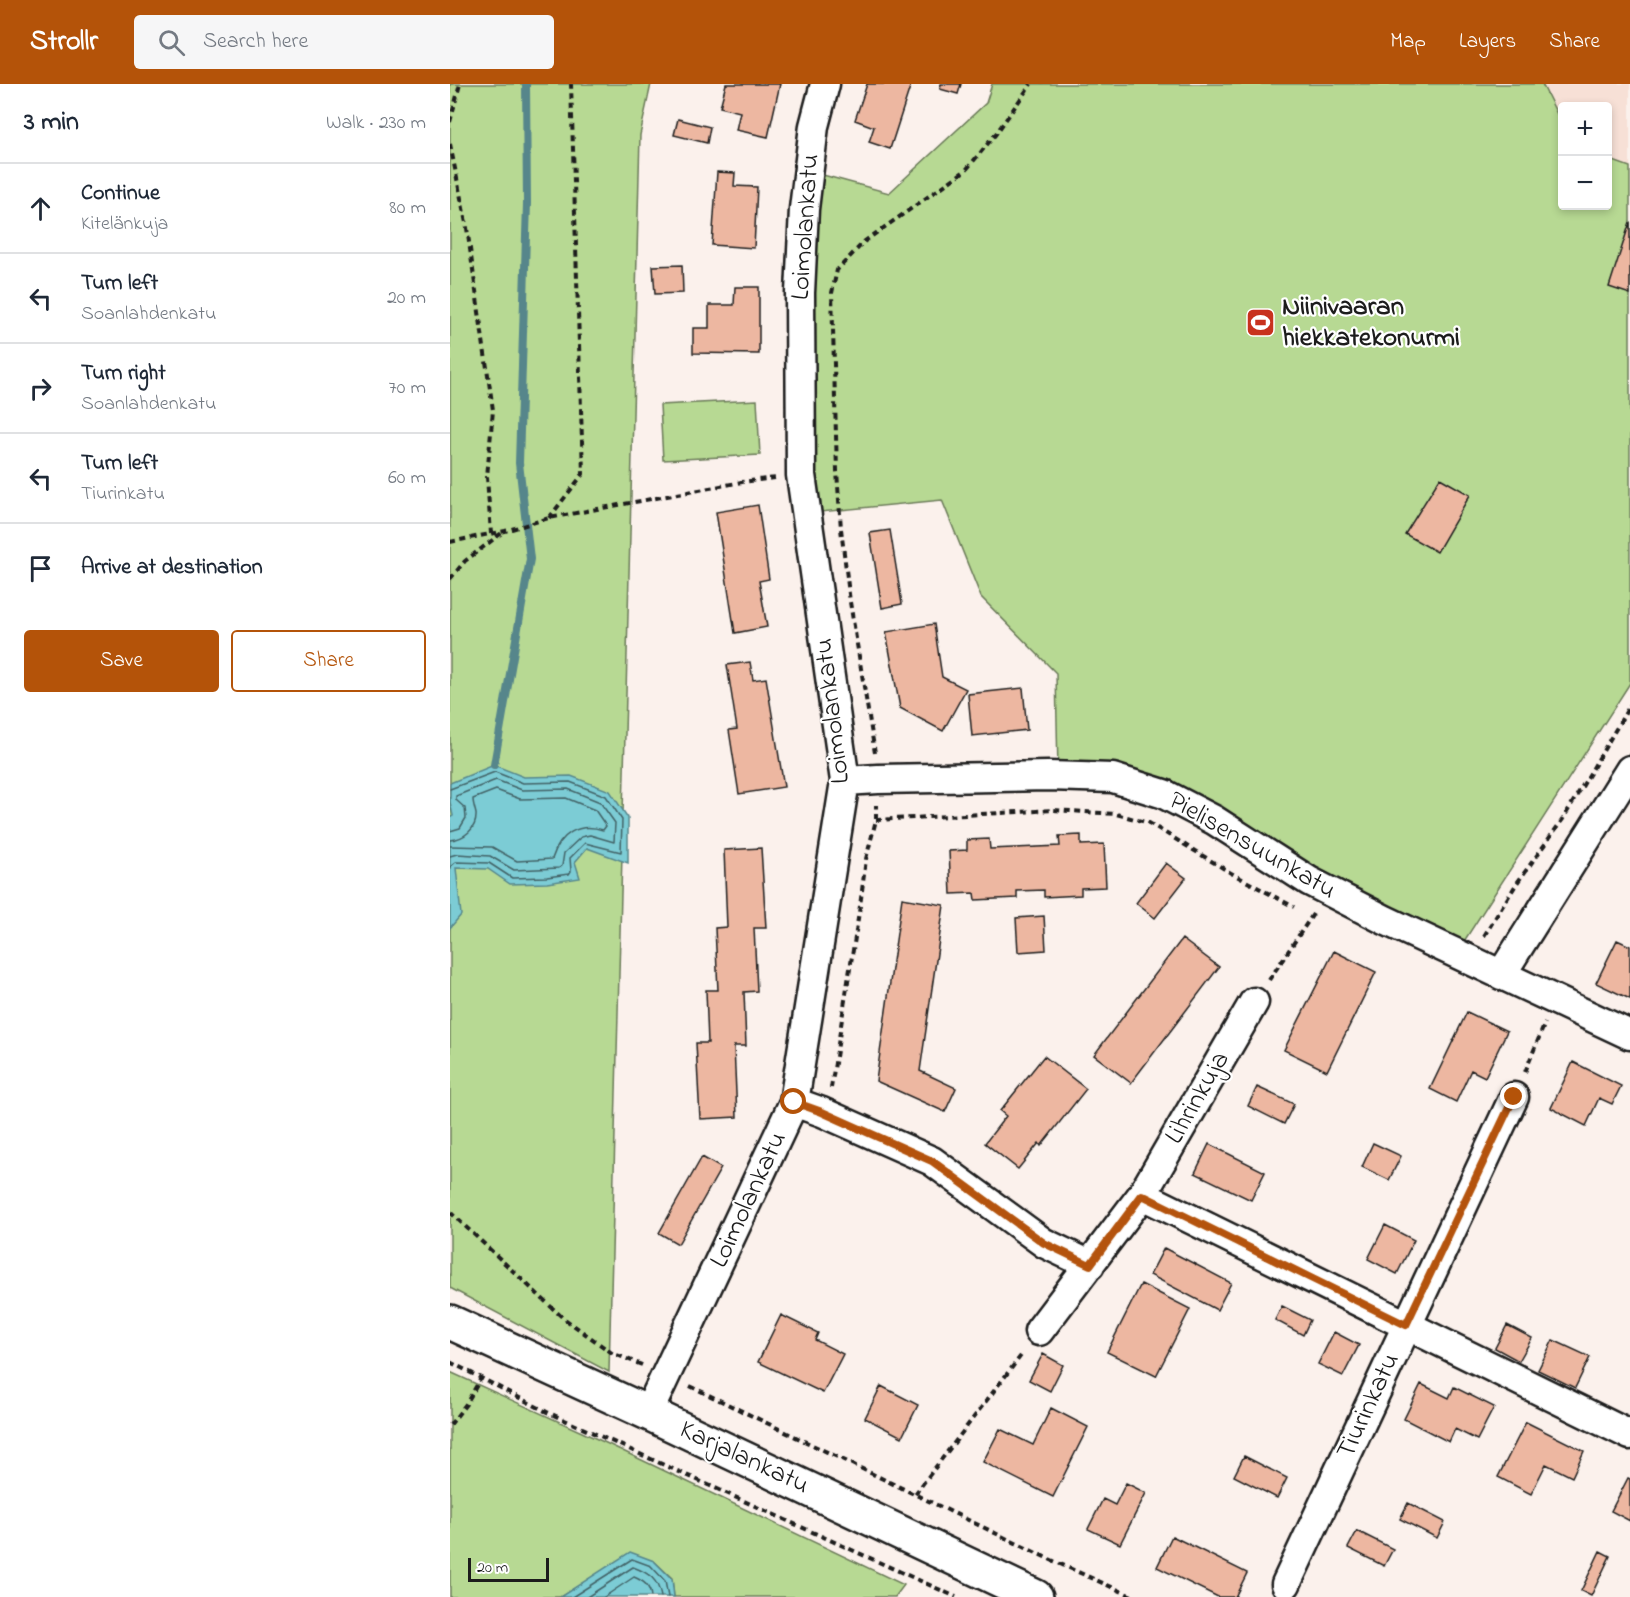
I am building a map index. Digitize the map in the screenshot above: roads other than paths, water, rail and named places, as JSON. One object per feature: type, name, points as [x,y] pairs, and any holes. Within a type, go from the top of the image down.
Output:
[{"type":"main road","name":"Karjalankatu","points":[[450,1323],[648,1413],[1036,1597]]},
{"type":"street","name":"Loimolankatu","points":[[648,1413],[794,1102],[845,781],[801,475],[800,293],[804,209],[814,126],[825,84]]},
{"type":"street","points":[[1501,975],[1630,770]]},
{"type":"street","name":"Pielisensuunkatu","points":[[845,781],[1048,776],[1113,778],[1164,794],[1214,820],[1310,881],[1501,975],[1630,1035]]},
{"type":"street","name":"Lihrinkuja","points":[[1039,1331],[1142,1195],[1254,1002]]},
{"type":"street","name":"Tiurinkatu","points":[[1286,1584],[1514,1097]]},
{"type":"street","points":[[794,1102],[822,1112],[932,1161],[1044,1243],[1090,1265]]},
{"type":"street","points":[[1142,1195],[1630,1435]]},
{"type":"water","points":[[494,765],[524,777],[571,776],[610,791],[628,818],[628,863],[587,848],[575,862],[580,878],[547,883],[510,884],[488,869],[456,868],[461,915],[450,928],[450,818],[453,816],[450,783]]},
{"type":"water","points":[[630,1552],[654,1561],[672,1579],[674,1597],[560,1597]]},
{"type":"waterway","points":[[494,765],[530,559],[519,463],[527,203],[526,84]]},
{"type":"place","name":"Niinivaaran hiekkatekonurmi","points":[[1261,323]]}]
